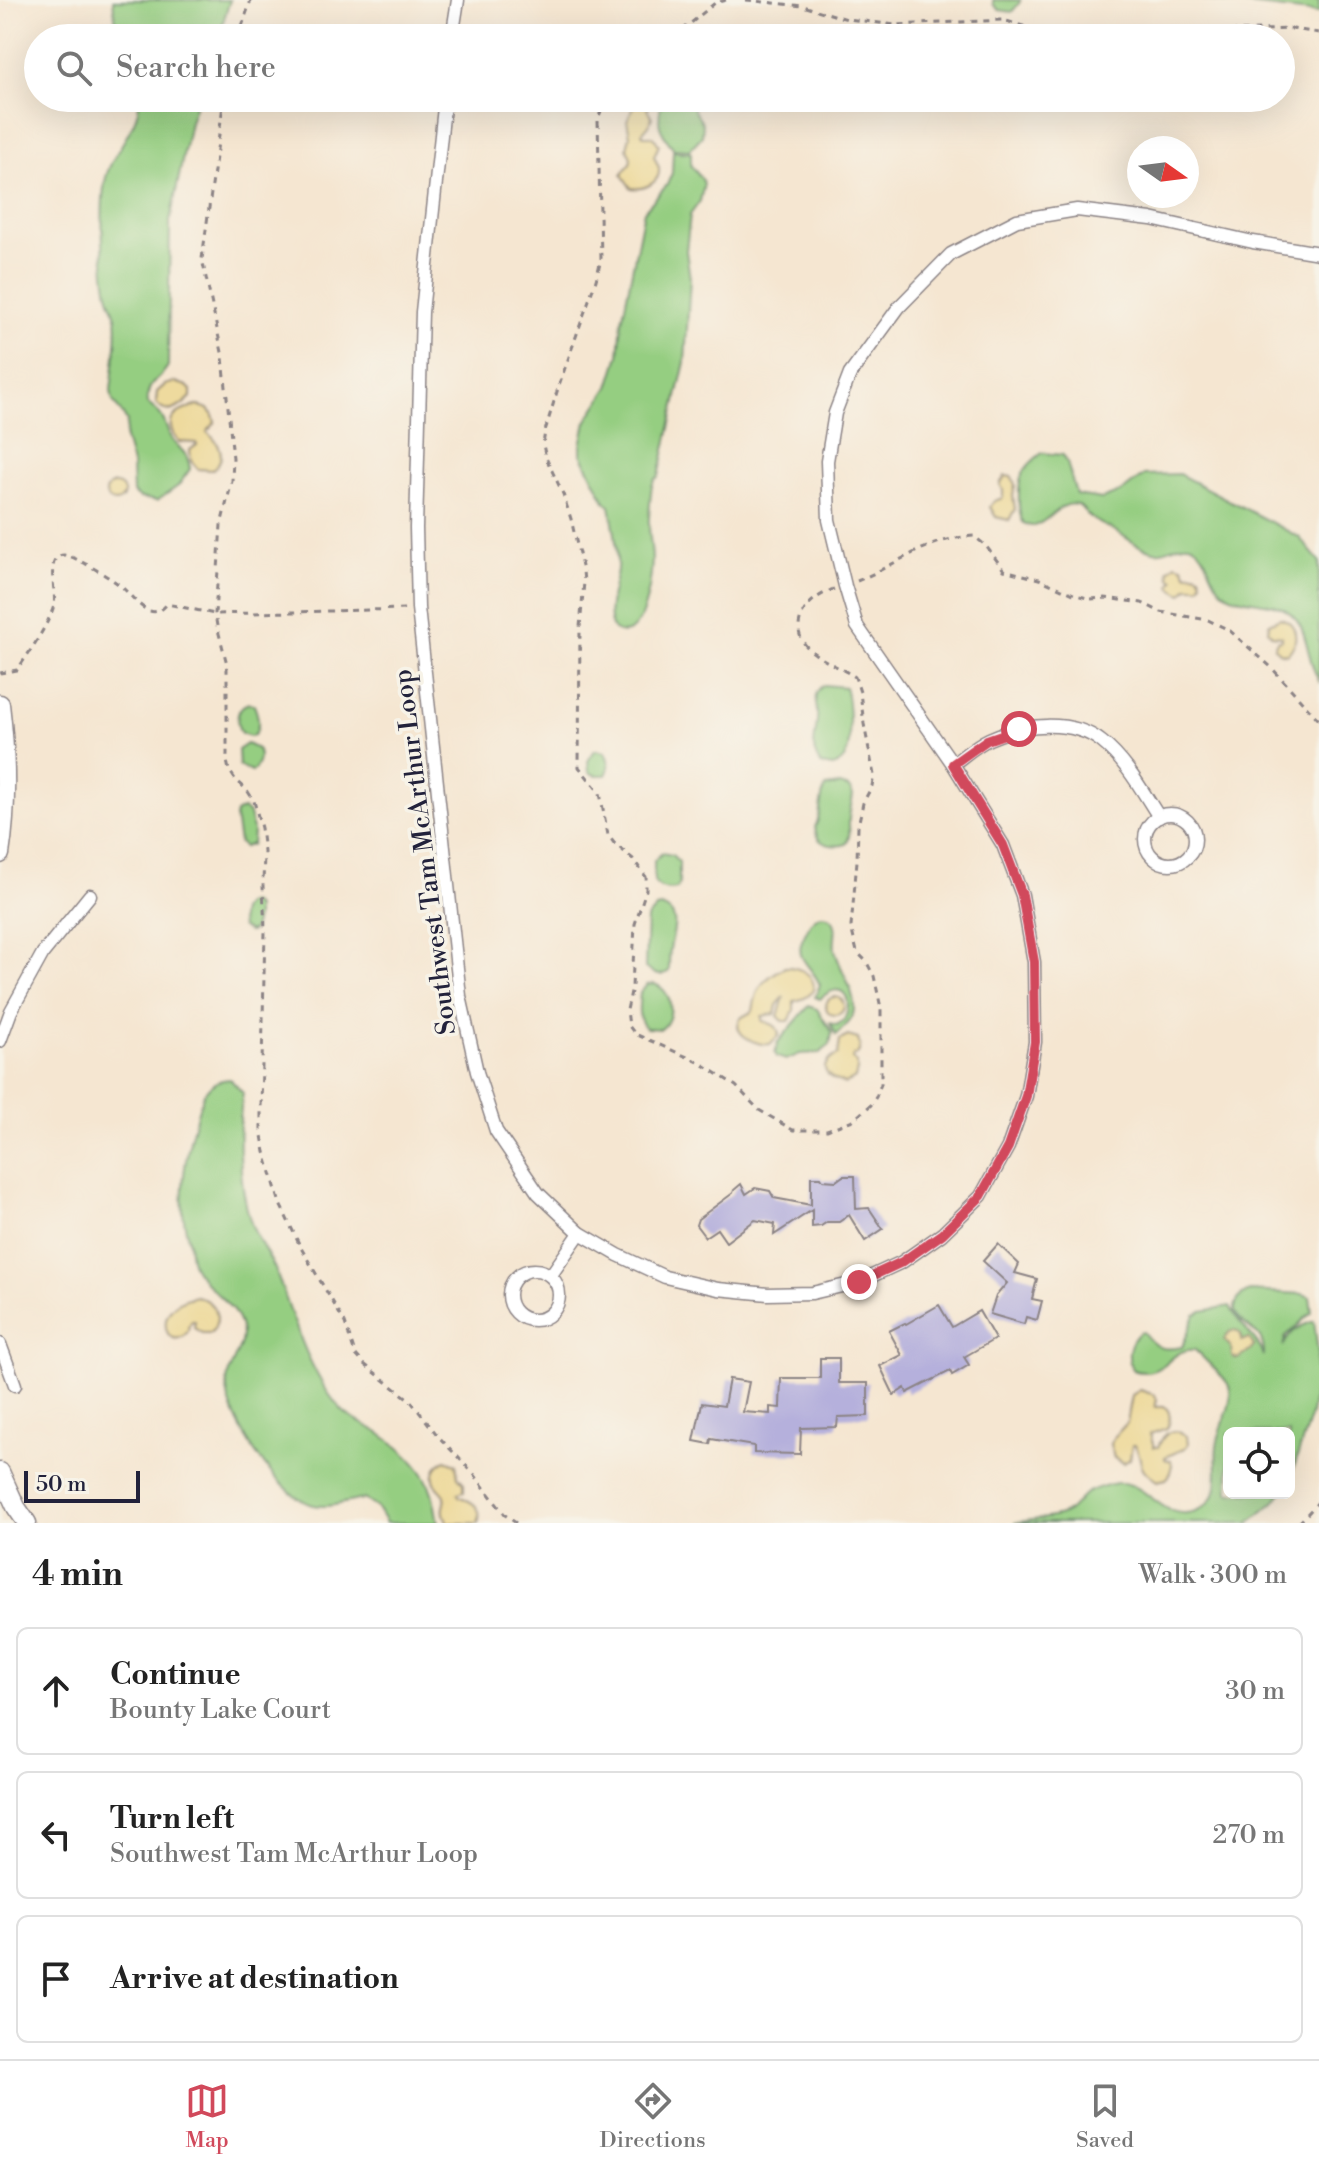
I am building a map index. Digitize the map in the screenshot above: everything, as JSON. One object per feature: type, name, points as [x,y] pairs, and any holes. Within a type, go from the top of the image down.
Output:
[{"type":"street","points":[[454,24],[458,0]]},
{"type":"street","name":"Southwest Tam McArthur Loop","points":[[443,112],[422,312],[416,528],[418,608],[460,996],[477,1072],[496,1131],[538,1193],[580,1233],[665,1277],[718,1289],[768,1294],[812,1293],[859,1282],[902,1262],[942,1234],[981,1196],[1008,1147],[1026,1096],[1035,1042],[1034,962],[1022,895],[1003,845],[953,764],[857,626],[845,586],[829,520],[827,461],[835,413],[850,374],[899,307],[951,254],[1017,220],[1077,210],[1151,219],[1319,253]]},
{"type":"street","points":[[0,704],[5,771],[5,826],[0,854]]},
{"type":"street","points":[[953,764],[987,740],[1019,729],[1045,726],[1078,730],[1101,741],[1126,766],[1159,817]]},
{"type":"street","points":[[1174,814],[1193,827],[1193,851],[1182,862],[1165,864],[1157,861],[1146,847],[1147,829],[1159,817],[1174,814]]},
{"type":"street","points":[[0,1041],[11,1011],[43,953],[90,895]]},
{"type":"street","points":[[551,1275],[580,1233]]},
{"type":"street","points":[[527,1270],[540,1270],[551,1275],[558,1286],[559,1298],[555,1309],[546,1318],[534,1321],[522,1318],[512,1310],[508,1298],[509,1286],[516,1276],[527,1270]]},
{"type":"street","points":[[0,1344],[15,1385]]},
{"type":"street","points":[[0,1472],[27,1523]]},
{"type":"path","points":[[243,24],[251,0]]},
{"type":"path","points":[[690,24],[715,3],[726,0]]},
{"type":"path","points":[[746,0],[803,6],[847,19],[888,24]]},
{"type":"path","points":[[904,24],[1003,20],[1016,24]]},
{"type":"path","points":[[1295,29],[1319,33]]},
{"type":"path","points":[[222,112],[202,259],[223,357],[233,458],[232,481],[221,525],[215,614],[227,664],[229,770],[254,801],[264,852],[261,1130],[280,1204],[301,1248],[345,1323],[355,1354],[410,1400],[505,1515],[516,1523]]},
{"type":"path","points":[[599,112],[601,259],[559,385],[543,445],[571,519],[583,571],[579,767],[600,793],[608,835],[633,859],[646,877],[646,890],[635,924],[632,987],[627,1010],[629,1026],[635,1034],[701,1063],[736,1086],[759,1110],[793,1130],[827,1130],[853,1120],[871,1105],[881,1084],[881,1008],[874,976],[857,952],[851,927],[858,826],[874,775],[855,677],[812,653],[799,639],[798,627],[809,602],[933,543],[974,536],[1004,570],[1039,579],[1091,599],[1142,603],[1161,612],[1208,620],[1229,630],[1271,667],[1319,720]]},
{"type":"path","points":[[0,673],[17,670],[49,618],[55,596],[53,563],[62,555],[80,559],[121,585],[144,609],[153,613],[163,610],[167,604],[215,614],[418,608]]},
{"type":"path","points":[[1299,1523],[1319,1501]]},
{"type":"green space","points":[[113,0],[230,0],[222,24],[116,24]]},
{"type":"green space","points":[[993,0],[1020,2],[1012,12],[999,10]]},
{"type":"green space","points":[[1204,0],[1319,0],[1319,13]]},
{"type":"green space","points":[[137,112],[193,112],[170,221],[168,366],[148,391],[148,404],[163,418],[173,441],[187,457],[190,469],[178,486],[157,501],[140,498],[133,493],[132,464],[125,439],[127,421],[113,401],[111,391],[117,326],[106,282],[103,238],[105,182]]},
{"type":"green space","points":[[660,112],[695,112],[703,124],[702,136],[689,150],[674,149],[661,131]]},
{"type":"green space","points":[[673,151],[691,153],[691,166],[704,184],[700,201],[690,215],[686,251],[690,278],[685,362],[659,476],[651,490],[650,582],[639,621],[624,633],[614,630],[610,616],[617,561],[610,506],[581,454],[581,445],[586,422],[609,387],[619,355],[622,321],[644,211],[667,185],[672,173]]},
{"type":"green space","points":[[1042,453],[1063,455],[1076,495],[1102,499],[1123,491],[1144,475],[1179,474],[1299,537],[1319,561],[1319,681],[1296,619],[1275,606],[1226,593],[1194,546],[1184,544],[1159,551],[1149,550],[1096,521],[1077,505],[1062,507],[1036,525],[1024,523],[1019,507],[1021,479],[1028,466]]},
{"type":"green space","points":[[824,685],[845,687],[848,700],[847,753],[842,762],[833,767],[821,765],[814,748],[816,696]]},
{"type":"green space","points":[[249,703],[254,705],[258,720],[256,732],[250,736],[241,733],[237,719],[241,707]]},
{"type":"green space","points":[[247,744],[257,749],[259,755],[258,764],[252,772],[239,766],[238,750]]},
{"type":"green space","points":[[595,750],[605,752],[609,764],[606,775],[589,772],[588,761]]},
{"type":"green space","points":[[840,785],[849,788],[853,795],[849,837],[846,844],[831,845],[820,841],[815,827],[826,787]]},
{"type":"green space","points":[[243,809],[249,814],[253,831],[252,844],[244,847],[239,843],[235,817]]},
{"type":"green space","points":[[662,853],[672,855],[679,862],[677,889],[664,889],[654,882],[654,861]]},
{"type":"green space","points":[[247,903],[256,907],[253,930],[249,932],[241,927],[240,920],[241,911]]},
{"type":"green space","points":[[661,907],[672,914],[674,925],[669,971],[660,975],[645,968],[647,918]]},
{"type":"green space","points":[[820,915],[828,916],[834,922],[835,950],[854,1004],[851,1019],[836,1035],[830,1023],[837,1025],[844,1020],[847,998],[840,991],[828,993],[820,999],[815,997],[820,985],[800,949],[811,923]]},
{"type":"green space","points":[[654,984],[669,998],[669,1018],[661,1029],[646,1028],[639,1016],[640,993],[647,985]]},
{"type":"green space","points":[[809,1006],[817,1009],[832,1032],[830,1045],[820,1053],[800,1054],[786,1060],[777,1057],[778,1042]]},
{"type":"green space","points":[[230,1079],[243,1093],[240,1157],[250,1220],[275,1269],[312,1364],[321,1382],[344,1412],[389,1440],[418,1467],[429,1484],[438,1523],[386,1523],[377,1508],[364,1499],[330,1506],[310,1504],[297,1497],[268,1469],[234,1414],[227,1382],[242,1332],[232,1309],[193,1266],[183,1198],[188,1152],[204,1093],[215,1083]]},
{"type":"green space","points":[[1250,1291],[1310,1297],[1312,1312],[1286,1336],[1283,1346],[1295,1330],[1314,1321],[1317,1377],[1311,1414],[1295,1464],[1295,1427],[1223,1427],[1223,1499],[1276,1499],[1274,1502],[1249,1523],[1014,1523],[1063,1514],[1088,1492],[1117,1483],[1139,1489],[1174,1512],[1196,1511],[1209,1502],[1216,1489],[1218,1439],[1230,1401],[1228,1383],[1195,1350],[1180,1353],[1160,1367],[1144,1372],[1133,1370],[1129,1350],[1135,1337],[1143,1332],[1160,1347],[1182,1347],[1195,1315],[1230,1306],[1264,1356],[1258,1335],[1235,1312],[1244,1294]]},
{"type":"sand","points":[[631,112],[649,112],[652,117],[642,133],[653,136],[659,145],[654,156],[659,174],[654,182],[645,187],[631,188],[622,175],[631,158],[627,148],[630,136],[627,120]]},
{"type":"sand","points":[[175,382],[187,386],[191,397],[178,408],[169,411],[160,408],[156,403],[157,392]]},
{"type":"sand","points":[[197,406],[212,413],[215,423],[207,432],[219,446],[221,456],[212,470],[198,469],[191,461],[190,450],[196,443],[179,442],[171,428],[177,414]]},
{"type":"sand","points":[[1005,476],[1012,477],[1015,485],[1015,509],[1009,520],[996,517],[990,507],[994,501],[1003,498],[1000,484]]},
{"type":"sand","points":[[111,484],[119,484],[124,493],[122,500],[111,502],[106,497],[106,489]]},
{"type":"sand","points":[[1176,564],[1183,566],[1187,574],[1200,575],[1200,587],[1188,587],[1182,594],[1172,588],[1174,580],[1170,578],[1169,570]]},
{"type":"sand","points":[[1280,618],[1291,624],[1295,633],[1294,644],[1287,654],[1274,647],[1282,636],[1272,635],[1268,630],[1269,623]]},
{"type":"sand","points":[[785,967],[803,971],[809,976],[813,982],[811,993],[794,1001],[794,1011],[789,1021],[783,1021],[778,1016],[784,997],[777,1005],[775,1014],[762,1016],[762,1021],[774,1025],[779,1035],[770,1044],[752,1041],[742,1034],[738,1024],[742,1017],[753,1011],[762,984]]},
{"type":"sand","points":[[835,997],[844,1006],[835,1015],[826,1006]]},
{"type":"sand","points":[[848,1036],[858,1039],[860,1047],[852,1059],[857,1063],[855,1078],[845,1084],[828,1075],[825,1067],[838,1055],[840,1040]]},
{"type":"sand","points":[[196,1296],[215,1310],[215,1327],[211,1333],[202,1333],[194,1328],[195,1321],[192,1321],[189,1330],[181,1337],[174,1338],[166,1327],[166,1318],[180,1301]]},
{"type":"sand","points":[[1235,1330],[1241,1334],[1241,1341],[1249,1338],[1254,1346],[1238,1359],[1232,1357],[1231,1347],[1224,1340],[1229,1332]]},
{"type":"sand","points":[[1140,1390],[1155,1395],[1155,1407],[1165,1407],[1169,1414],[1167,1428],[1150,1434],[1154,1447],[1158,1447],[1172,1431],[1187,1436],[1188,1444],[1184,1449],[1165,1457],[1172,1465],[1166,1479],[1157,1481],[1145,1471],[1135,1445],[1132,1445],[1130,1459],[1124,1463],[1114,1458],[1110,1444],[1127,1423],[1132,1395]]},
{"type":"sand","points":[[446,1460],[456,1464],[458,1477],[464,1483],[464,1491],[458,1493],[459,1496],[478,1509],[478,1523],[448,1523],[444,1512],[445,1496],[434,1478],[436,1467]]},
{"type":"building","points":[[843,1176],[855,1176],[856,1209],[869,1208],[883,1229],[865,1241],[849,1215],[839,1222],[812,1227],[812,1210],[774,1235],[775,1224],[755,1220],[726,1242],[717,1229],[705,1237],[696,1225],[698,1219],[741,1184],[746,1194],[755,1188],[770,1191],[774,1198],[811,1205],[811,1177],[836,1181]]},
{"type":"building","points":[[998,1244],[1019,1264],[1015,1273],[1037,1279],[1032,1299],[1042,1301],[1037,1320],[1026,1317],[1024,1324],[990,1314],[996,1296],[1007,1283],[983,1261]]},
{"type":"building","points":[[939,1305],[952,1327],[979,1311],[995,1339],[964,1357],[969,1365],[952,1375],[950,1371],[907,1393],[905,1388],[894,1395],[880,1366],[902,1355],[889,1331]]},
{"type":"building","points":[[820,1358],[839,1358],[839,1383],[868,1383],[868,1416],[838,1417],[837,1427],[801,1428],[800,1454],[754,1453],[754,1446],[711,1439],[710,1444],[694,1441],[702,1403],[724,1406],[729,1379],[749,1382],[743,1412],[770,1414],[770,1407],[780,1408],[781,1378],[820,1378]]},
{"type":"route","points":[[859,1282],[902,1262],[942,1234],[981,1196],[1008,1147],[1026,1096],[1035,1042],[1034,962],[1022,895],[1003,845],[953,764],[987,740],[1019,729]]}]
